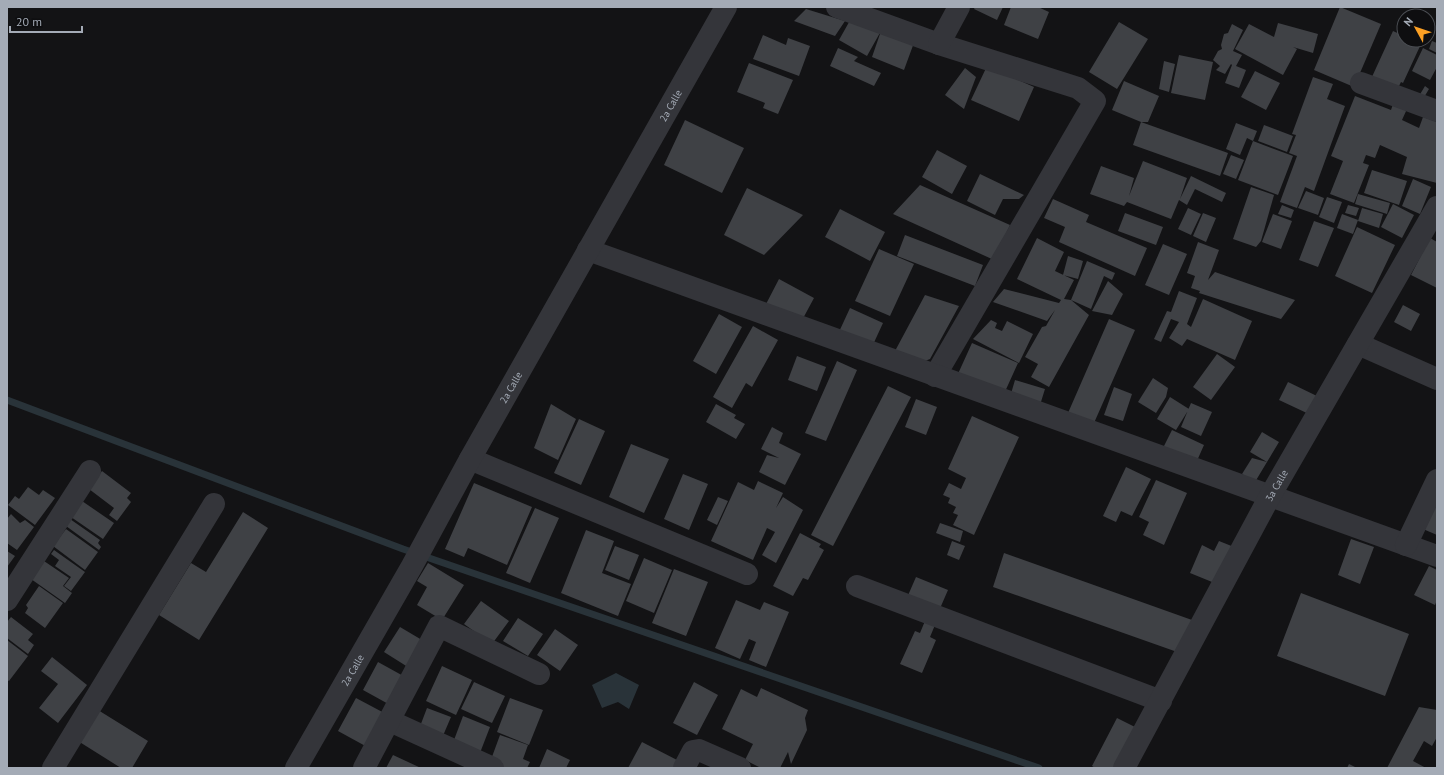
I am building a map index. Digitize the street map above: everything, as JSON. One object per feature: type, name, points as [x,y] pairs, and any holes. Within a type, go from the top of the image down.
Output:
[{"type":"street","name":"2a Calle","points":[[296,768],[412,566],[470,460],[726,7]]},
{"type":"street","points":[[837,7],[939,44],[1078,88],[1095,101],[935,376]]},
{"type":"street","points":[[939,44],[959,7]]},
{"type":"street","points":[[1361,83],[1437,111]]},
{"type":"street","name":"3a Calle","points":[[1125,766],[1270,496],[1437,207]]},
{"type":"street","points":[[588,250],[1437,556]]},
{"type":"street","points":[[1358,344],[1437,379]]},
{"type":"street","points":[[470,460],[747,574]]},
{"type":"street","points":[[7,600],[90,471]]},
{"type":"street","points":[[1406,545],[1437,480]]},
{"type":"street","points":[[52,768],[214,504]]},
{"type":"street","points":[[858,586],[1161,701]]},
{"type":"street","points":[[364,768],[439,626],[539,674]]},
{"type":"street","points":[[390,721],[493,768]]},
{"type":"street","points":[[684,768],[693,751],[699,750],[740,768]]},
{"type":"shaded area","points":[[616,673],[639,685],[629,709],[618,702],[602,708],[592,685]]},
{"type":"building","points":[[975,7],[1003,7],[997,20],[974,9]]},
{"type":"building","points":[[1011,7],[1038,7],[1049,12],[1038,39],[1004,25]]},
{"type":"building","points":[[1340,7],[1381,24],[1354,87],[1314,70]]},
{"type":"building","points":[[806,9],[845,21],[835,36],[794,21]]},
{"type":"building","points":[[853,15],[881,31],[867,56],[839,40]]},
{"type":"building","points":[[1119,22],[1148,39],[1117,89],[1089,72]]},
{"type":"building","points":[[1278,23],[1318,34],[1313,53],[1293,47],[1297,49],[1283,75],[1235,49],[1249,24],[1274,37]]},
{"type":"building","points":[[1232,24],[1243,30],[1233,51],[1242,55],[1236,66],[1246,70],[1239,88],[1225,83],[1232,65],[1231,64],[1225,74],[1216,70],[1220,66],[1213,60],[1218,51],[1222,49],[1221,45],[1224,34],[1228,33]]},
{"type":"building","points":[[881,31],[915,40],[904,70],[872,57]]},
{"type":"building","points":[[1393,31],[1396,32],[1396,48],[1419,48],[1403,83],[1401,82],[1397,90],[1371,79]]},
{"type":"building","points":[[763,35],[786,45],[788,38],[810,46],[799,76],[753,59]]},
{"type":"building","points":[[1437,43],[1437,53],[1429,49],[1436,48]]},
{"type":"building","points":[[838,48],[858,57],[854,61],[881,73],[874,86],[830,66]]},
{"type":"building","points":[[1423,48],[1437,55],[1437,67],[1430,80],[1412,71]]},
{"type":"building","points":[[1179,55],[1213,62],[1205,100],[1171,93]]},
{"type":"building","points":[[1164,61],[1175,64],[1169,92],[1159,89]]},
{"type":"building","points":[[749,63],[793,80],[778,114],[763,108],[765,103],[737,92]]},
{"type":"building","points":[[987,66],[1034,87],[1019,121],[971,100]]},
{"type":"building","points":[[965,68],[976,77],[964,109],[945,95]]},
{"type":"building","points":[[1255,71],[1280,83],[1266,110],[1241,97]]},
{"type":"building","points":[[1313,77],[1333,84],[1327,99],[1345,106],[1314,191],[1305,187],[1297,208],[1280,202],[1297,156],[1289,153],[1296,135],[1292,134]]},
{"type":"building","points":[[1124,81],[1159,96],[1148,122],[1141,122],[1112,110]]},
{"type":"building","points":[[1425,86],[1429,89],[1423,99],[1419,96]]},
{"type":"building","points":[[1355,96],[1391,110],[1393,104],[1407,109],[1402,120],[1419,128],[1423,117],[1437,122],[1437,183],[1402,174],[1407,157],[1380,145],[1375,158],[1366,155],[1363,163],[1369,165],[1354,203],[1330,194],[1343,161],[1331,156]]},
{"type":"building","points":[[685,120],[744,148],[722,193],[664,165]]},
{"type":"building","points":[[1141,122],[1228,153],[1220,176],[1133,145]]},
{"type":"building","points":[[1236,123],[1257,131],[1253,141],[1247,138],[1240,155],[1226,149]]},
{"type":"building","points":[[1264,125],[1293,136],[1287,152],[1258,141]]},
{"type":"building","points":[[1253,141],[1293,156],[1278,195],[1238,180]]},
{"type":"building","points":[[937,150],[967,166],[952,194],[922,177]]},
{"type":"building","points":[[1231,155],[1244,160],[1236,179],[1223,174]]},
{"type":"building","points":[[1143,161],[1187,178],[1180,199],[1191,176],[1226,193],[1222,202],[1195,189],[1187,205],[1179,200],[1171,219],[1127,202],[1124,206],[1090,194],[1101,166],[1134,178],[1129,196]]},
{"type":"building","points":[[1372,170],[1407,181],[1399,205],[1364,193]]},
{"type":"building","points":[[980,174],[1024,195],[1019,199],[1003,199],[995,215],[967,201]]},
{"type":"building","points":[[1413,179],[1431,187],[1420,214],[1402,206]]},
{"type":"building","points":[[920,185],[1010,225],[994,260],[893,214]]},
{"type":"building","points":[[1251,187],[1274,195],[1261,241],[1256,247],[1233,239]]},
{"type":"building","points":[[747,188],[803,215],[764,255],[724,235]]},
{"type":"building","points":[[1306,191],[1324,198],[1318,215],[1298,208]]},
{"type":"building","points":[[1358,194],[1390,203],[1387,214],[1355,204]]},
{"type":"building","points":[[1327,197],[1342,202],[1334,223],[1319,217]]},
{"type":"building","points":[[1053,199],[1089,215],[1086,222],[1147,248],[1135,276],[1059,242],[1065,227],[1044,218]]},
{"type":"building","points":[[1393,204],[1414,215],[1402,238],[1381,227]]},
{"type":"building","points":[[1282,205],[1294,210],[1291,218],[1278,214]]},
{"type":"building","points":[[1348,205],[1359,208],[1356,216],[1345,213]]},
{"type":"building","points":[[1188,208],[1201,214],[1191,235],[1178,229]]},
{"type":"building","points":[[1362,208],[1383,214],[1379,228],[1358,221]]},
{"type":"building","points":[[840,209],[885,232],[870,261],[825,237]]},
{"type":"building","points":[[1125,213],[1163,227],[1156,245],[1118,231]]},
{"type":"building","points":[[1203,213],[1216,218],[1206,242],[1193,236]]},
{"type":"building","points":[[1273,214],[1292,221],[1281,249],[1262,242]]},
{"type":"building","points":[[1342,214],[1358,220],[1353,234],[1337,228]]},
{"type":"building","points":[[1314,221],[1334,228],[1318,267],[1299,260]]},
{"type":"building","points":[[1357,227],[1395,245],[1372,293],[1335,276]]},
{"type":"building","points":[[905,235],[983,265],[975,286],[897,256]]},
{"type":"building","points":[[1037,238],[1064,252],[1055,271],[1074,280],[1064,299],[1071,300],[1089,315],[1049,387],[1031,377],[1038,364],[1025,357],[1042,327],[1046,326],[1055,310],[1047,321],[993,302],[1004,289],[1059,303],[1061,300],[1017,279]]},
{"type":"building","points":[[1430,238],[1437,242],[1437,288],[1411,275]]},
{"type":"building","points":[[1198,242],[1219,250],[1208,280],[1215,272],[1295,300],[1281,319],[1199,293],[1200,291],[1191,288],[1195,276],[1187,273]]},
{"type":"building","points":[[1163,244],[1187,254],[1169,295],[1145,285]]},
{"type":"building","points":[[879,249],[914,264],[890,316],[855,301]]},
{"type":"building","points":[[1068,256],[1083,261],[1078,279],[1063,275]]},
{"type":"building","points":[[1087,261],[1115,273],[1112,280],[1104,276],[1091,309],[1071,300]]},
{"type":"building","points":[[779,279],[814,298],[800,324],[765,306]]},
{"type":"building","points":[[1108,281],[1123,294],[1112,315],[1092,311]]},
{"type":"building","points":[[1179,291],[1197,298],[1187,324],[1191,327],[1203,299],[1252,321],[1235,360],[1187,339],[1182,346],[1169,338],[1179,322],[1171,319],[1161,342],[1154,339],[1167,311],[1171,312]]},
{"type":"building","points":[[925,295],[959,306],[930,359],[925,361],[895,351]]},
{"type":"building","points":[[1403,305],[1420,314],[1411,331],[1394,322]]},
{"type":"building","points":[[850,308],[883,323],[871,349],[838,334]]},
{"type":"building","points":[[719,314],[742,327],[716,374],[693,361]]},
{"type":"building","points":[[1109,319],[1135,330],[1094,423],[1068,413]]},
{"type":"building","points":[[991,320],[997,323],[995,328],[1002,331],[1007,321],[1033,334],[1019,363],[973,339]]},
{"type":"building","points":[[753,326],[778,340],[752,387],[746,383],[732,408],[713,397]]},
{"type":"building","points":[[972,343],[1018,363],[1003,396],[957,376]]},
{"type":"building","points":[[1217,354],[1235,367],[1211,400],[1193,387]]},
{"type":"building","points":[[797,356],[826,367],[817,391],[788,380]]},
{"type":"building","points":[[837,361],[857,370],[826,441],[805,433]]},
{"type":"building","points":[[1153,378],[1168,388],[1166,397],[1156,413],[1138,402]]},
{"type":"building","points":[[1015,380],[1045,389],[1040,405],[1010,397]]},
{"type":"building","points":[[1288,382],[1319,397],[1311,415],[1279,400]]},
{"type":"building","points":[[888,386],[911,397],[833,546],[811,535]]},
{"type":"building","points":[[1114,387],[1132,394],[1123,421],[1104,415]]},
{"type":"building","points":[[1170,397],[1189,409],[1176,430],[1157,419]]},
{"type":"building","points":[[916,399],[937,407],[926,435],[905,427]]},
{"type":"building","points":[[1191,403],[1212,412],[1201,436],[1181,427]]},
{"type":"building","points":[[551,404],[576,419],[558,460],[534,448]]},
{"type":"building","points":[[716,404],[736,415],[734,418],[745,424],[736,439],[706,422]]},
{"type":"building","points":[[972,416],[1019,437],[974,535],[953,525],[958,515],[953,513],[956,507],[948,503],[950,498],[943,495],[949,483],[961,489],[966,478],[948,469]]},
{"type":"building","points":[[579,419],[605,431],[581,485],[554,473]]},
{"type":"building","points":[[772,427],[783,433],[779,443],[801,454],[785,485],[759,472],[767,455],[779,458],[761,449]]},
{"type":"building","points":[[1172,430],[1204,445],[1196,463],[1163,448]]},
{"type":"building","points":[[1262,432],[1279,442],[1267,462],[1250,452]]},
{"type":"building","points":[[631,444],[669,459],[644,513],[609,497]]},
{"type":"building","points":[[1252,458],[1267,462],[1255,482],[1242,474]]},
{"type":"building","points":[[1126,467],[1151,479],[1132,516],[1121,511],[1116,522],[1103,516]]},
{"type":"building","points":[[102,471],[131,493],[127,498],[131,502],[117,521],[109,515],[114,508],[89,489]]},
{"type":"building","points":[[683,474],[708,484],[689,530],[664,519]]},
{"type":"building","points":[[1156,480],[1187,493],[1164,545],[1143,535],[1149,522],[1139,517]]},
{"type":"building","points":[[758,481],[783,493],[776,508],[783,497],[803,510],[776,563],[762,555],[775,532],[767,528],[753,560],[711,541],[738,482],[754,490]]},
{"type":"building","points":[[474,483],[532,507],[507,565],[468,548],[464,557],[445,549]]},
{"type":"building","points":[[28,487],[39,495],[43,490],[55,498],[35,525],[8,505],[15,496],[19,499]]},
{"type":"building","points":[[718,497],[728,501],[717,525],[707,520]]},
{"type":"building","points":[[1437,500],[1437,535],[1423,529]]},
{"type":"building","points":[[82,501],[114,523],[103,539],[71,517]]},
{"type":"building","points":[[535,508],[559,518],[530,583],[506,573]]},
{"type":"building","points":[[243,512],[268,528],[199,640],[159,615],[191,563],[206,572]]},
{"type":"building","points":[[11,514],[20,523],[25,520],[34,527],[17,550],[7,543],[7,519]]},
{"type":"building","points":[[70,519],[100,540],[98,543],[101,547],[99,550],[66,526]]},
{"type":"building","points":[[940,523],[963,531],[960,542],[936,533]]},
{"type":"building","points":[[66,529],[98,552],[85,570],[53,546]]},
{"type":"building","points":[[586,530],[614,541],[602,573],[631,584],[618,616],[561,593]]},
{"type":"building","points":[[800,533],[821,544],[819,547],[824,550],[808,580],[803,578],[793,596],[773,586]]},
{"type":"building","points":[[1351,539],[1374,547],[1360,584],[1338,575]]},
{"type":"building","points":[[952,541],[965,546],[959,560],[947,555]]},
{"type":"building","points":[[1219,541],[1234,547],[1217,584],[1190,573],[1202,545],[1214,551]]},
{"type":"building","points":[[615,546],[639,555],[629,580],[605,570]]},
{"type":"building","points":[[54,550],[85,572],[71,591],[64,586],[71,577],[55,566],[59,560],[51,554]]},
{"type":"building","points":[[7,551],[15,556],[7,567]]},
{"type":"building","points":[[1004,553],[1192,620],[1180,653],[993,587]]},
{"type":"building","points":[[644,558],[672,570],[654,613],[626,601]]},
{"type":"building","points":[[44,561],[69,578],[63,586],[72,593],[65,603],[31,579]]},
{"type":"building","points":[[428,563],[464,585],[442,620],[417,605],[427,587],[417,581]]},
{"type":"building","points":[[1429,566],[1437,570],[1437,600],[1435,605],[1414,595]]},
{"type":"building","points":[[674,569],[708,582],[686,636],[652,623]]},
{"type":"building","points":[[916,577],[948,590],[938,613],[906,600]]},
{"type":"building","points":[[39,586],[63,603],[45,628],[25,613],[28,608],[26,605]]},
{"type":"building","points":[[1301,593],[1409,634],[1385,696],[1277,656]]},
{"type":"building","points":[[736,600],[760,610],[764,602],[789,612],[766,667],[749,660],[756,642],[749,639],[740,659],[715,648]]},
{"type":"building","points":[[481,601],[509,621],[492,644],[464,624]]},
{"type":"building","points":[[11,617],[33,634],[28,640],[34,645],[28,654],[7,638],[7,622]]},
{"type":"building","points":[[518,618],[543,634],[528,656],[503,641]]},
{"type":"building","points":[[925,621],[935,625],[930,637],[936,640],[922,673],[900,664],[915,631],[920,633]]},
{"type":"building","points":[[400,627],[427,643],[411,669],[384,652]]},
{"type":"building","points":[[555,629],[578,645],[560,671],[537,655]]},
{"type":"building","points":[[7,640],[28,656],[9,681],[7,680]]},
{"type":"building","points":[[52,657],[87,685],[58,723],[39,708],[58,684],[41,671]]},
{"type":"building","points":[[378,662],[407,678],[392,706],[363,690]]},
{"type":"building","points":[[442,666],[472,680],[456,715],[426,701]]},
{"type":"building","points":[[474,682],[505,696],[492,723],[461,709]]},
{"type":"building","points":[[694,682],[718,695],[697,735],[673,723]]},
{"type":"building","points":[[761,688],[808,710],[805,718],[807,730],[791,764],[788,752],[780,768],[761,768],[745,760],[753,744],[722,729],[741,689],[757,697]]},
{"type":"building","points":[[356,698],[388,715],[369,748],[338,731]]},
{"type":"building","points":[[510,698],[543,710],[529,745],[497,732]]},
{"type":"building","points":[[1419,707],[1437,710],[1437,737],[1432,746],[1424,741],[1413,761],[1426,768],[1387,768]]},
{"type":"building","points":[[427,708],[451,717],[442,738],[419,729]]},
{"type":"building","points":[[98,710],[148,741],[132,768],[121,768],[78,741]]},
{"type":"building","points":[[463,716],[490,727],[478,758],[451,748]]},
{"type":"building","points":[[1117,718],[1137,728],[1116,768],[1095,768],[1092,766]]},
{"type":"building","points":[[500,735],[528,745],[523,759],[530,762],[527,768],[497,768],[489,765]]},
{"type":"building","points":[[642,742],[679,761],[675,768],[628,768]]},
{"type":"building","points":[[547,749],[570,760],[566,768],[539,768]]},
{"type":"building","points":[[393,755],[421,768],[386,768]]},
{"type":"building","points":[[1349,764],[1357,768],[1347,768]]},
{"type":"waterway","points":[[7,400],[403,549],[1039,768]]}]
